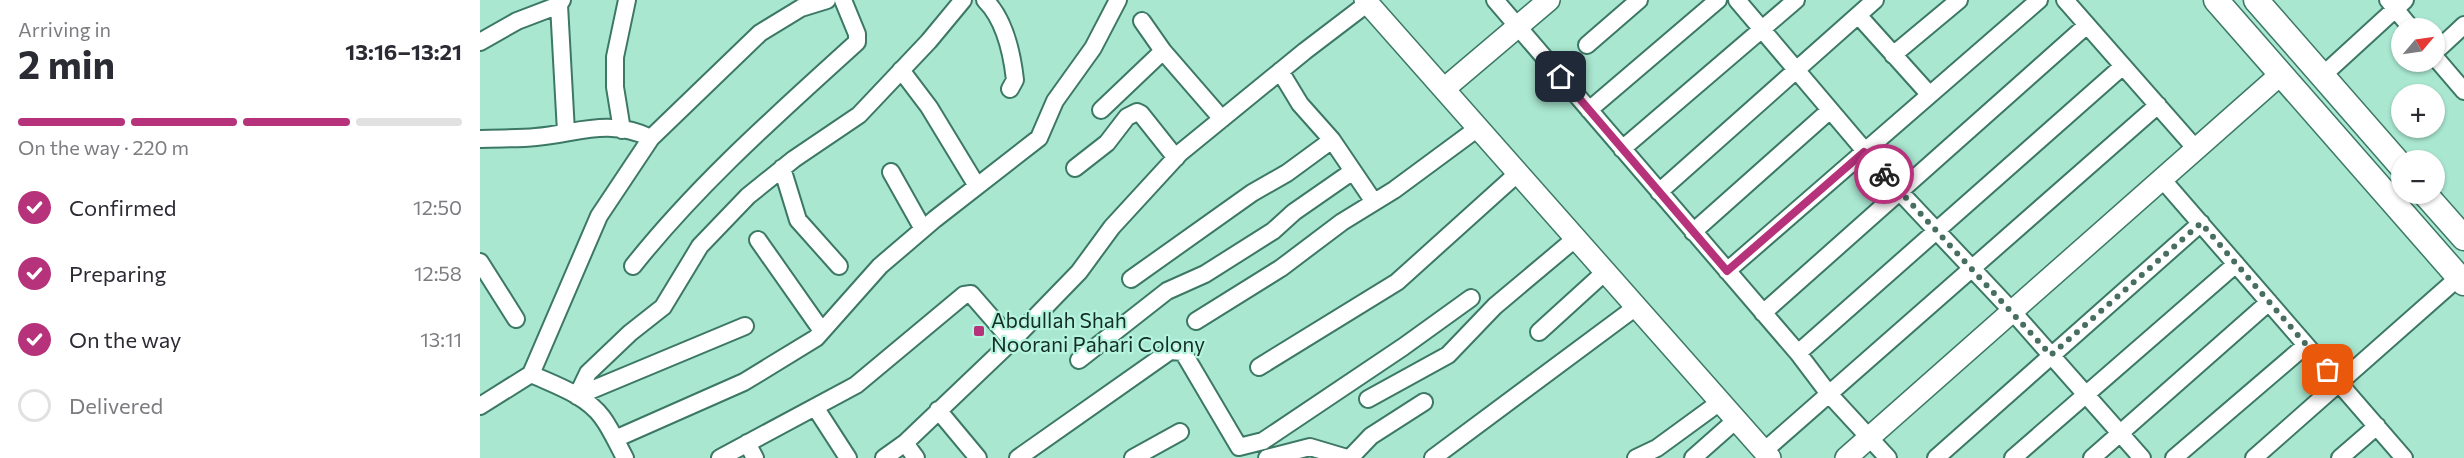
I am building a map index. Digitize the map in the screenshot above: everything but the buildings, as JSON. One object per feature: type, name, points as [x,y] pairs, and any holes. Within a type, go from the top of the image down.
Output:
[{"type":"main road","points":[[2216,0],[2462,280]]},
{"type":"main road","points":[[2256,0],[2391,154]]},
{"type":"main road","points":[[2434,204],[2464,238]]},
{"type":"street","points":[[622,130],[615,87],[615,57],[627,0]]},
{"type":"street","points":[[480,406],[531,374],[599,216],[651,138],[760,33],[801,8],[827,0]]},
{"type":"street","points":[[633,266],[662,229],[742,148],[856,42],[857,34],[843,0]]},
{"type":"street","points":[[577,396],[588,373],[630,333],[663,307],[700,246],[748,196],[782,168],[859,115],[963,0]]},
{"type":"street","points":[[985,0],[992,7],[1007,39],[1015,80],[1010,89]]},
{"type":"street","points":[[615,439],[744,382],[816,338],[880,266],[923,229],[1039,138],[1055,101],[1093,48],[1118,0]]},
{"type":"street","points":[[1495,0],[1798,353],[1829,394],[1888,458]]},
{"type":"street","points":[[1444,89],[1549,0]]},
{"type":"street","points":[[1587,45],[1639,0]]},
{"type":"street","points":[[1589,110],[1718,0]]},
{"type":"street","points":[[1737,0],[1864,152],[1935,231],[2012,311],[2142,458]]},
{"type":"street","points":[[1622,149],[1796,0]]},
{"type":"street","points":[[1659,192],[1875,0]]},
{"type":"street","points":[[1893,55],[1959,0]]},
{"type":"street","points":[[1727,271],[2039,0]]},
{"type":"street","points":[[480,42],[517,21],[561,2],[566,132]]},
{"type":"street","points":[[884,458],[905,443],[1012,341],[1079,272],[1112,227],[1176,158],[1366,2],[1767,455],[1829,394],[2158,105]]},
{"type":"street","points":[[2071,2],[2087,25],[2196,149]]},
{"type":"street","points":[[2322,76],[2396,3],[2406,18]]},
{"type":"street","points":[[1858,15],[1929,94]]},
{"type":"street","points":[[1142,21],[1163,51],[1222,119]]},
{"type":"street","points":[[1763,313],[2087,25]]},
{"type":"street","points":[[2445,43],[2464,25]]},
{"type":"street","points":[[1101,110],[1163,51]]},
{"type":"street","points":[[1798,353],[2123,66]]},
{"type":"street","points":[[2445,68],[2464,91]]},
{"type":"street","points":[[901,70],[929,108],[977,186]]},
{"type":"street","points":[[1280,71],[1300,104],[1332,140],[1374,202]]},
{"type":"street","points":[[1846,458],[2281,74]]},
{"type":"street","points":[[1693,231],[1829,111]]},
{"type":"street","points":[[1076,168],[1107,143],[1127,117],[1137,112],[1176,158]]},
{"type":"street","points":[[480,139],[537,137],[590,127],[635,131],[651,138]]},
{"type":"street","points":[[1196,321],[1281,268],[1342,222],[1478,128]]},
{"type":"street","points":[[1131,279],[1252,193],[1287,173],[1332,140]]},
{"type":"street","points":[[782,168],[798,220],[839,266]]},
{"type":"street","points":[[1079,360],[1167,291],[1205,274],[1273,231],[1294,212],[1353,171]]},
{"type":"street","points":[[891,172],[923,229]]},
{"type":"street","points":[[1259,367],[1397,282],[1518,173]]},
{"type":"street","points":[[2162,179],[2404,458]]},
{"type":"street","points":[[1936,458],[2201,223]]},
{"type":"street","points":[[1368,399],[1448,355],[1495,306],[1576,238]]},
{"type":"street","points":[[758,240],[822,331]]},
{"type":"street","points":[[480,262],[516,319]]},
{"type":"street","points":[[2013,458],[2236,264]]},
{"type":"street","points":[[1539,332],[1605,272]]},
{"type":"street","points":[[2254,458],[2462,280]]},
{"type":"street","points":[[720,458],[856,385],[964,295],[971,294],[1012,341]]},
{"type":"street","points":[[1018,458],[1170,351],[1183,352],[1239,447],[1263,441],[1403,347],[1471,298]]},
{"type":"street","points":[[2092,458],[2269,302]]},
{"type":"street","points":[[1433,458],[1636,307]]},
{"type":"street","points":[[577,396],[745,326]]},
{"type":"street","points":[[2174,458],[2306,345]]},
{"type":"street","points":[[531,374],[577,396],[592,406],[602,417],[625,458]]},
{"type":"street","points":[[1268,458],[1310,447],[1340,457],[1424,402]]},
{"type":"street","points":[[1636,458],[1657,448],[1720,402]]},
{"type":"street","points":[[815,407],[848,458]]},
{"type":"street","points":[[938,410],[978,458]]},
{"type":"street","points":[[1693,458],[1736,420]]},
{"type":"street","points":[[2340,458],[2377,426]]},
{"type":"street","points":[[1133,458],[1180,432]]},
{"type":"street","points":[[747,443],[755,458]]},
{"type":"street","points":[[905,443],[916,458]]},
{"type":"way so far","points":[[1884,174],[2051,355],[2201,223],[2328,370]]},
{"type":"place","name":"Abdullah Shah Noorani Pahari Colony","points":[[979,331]]},
{"type":"route","points":[[1561,77],[1727,271],[1864,152],[1884,174]]}]
